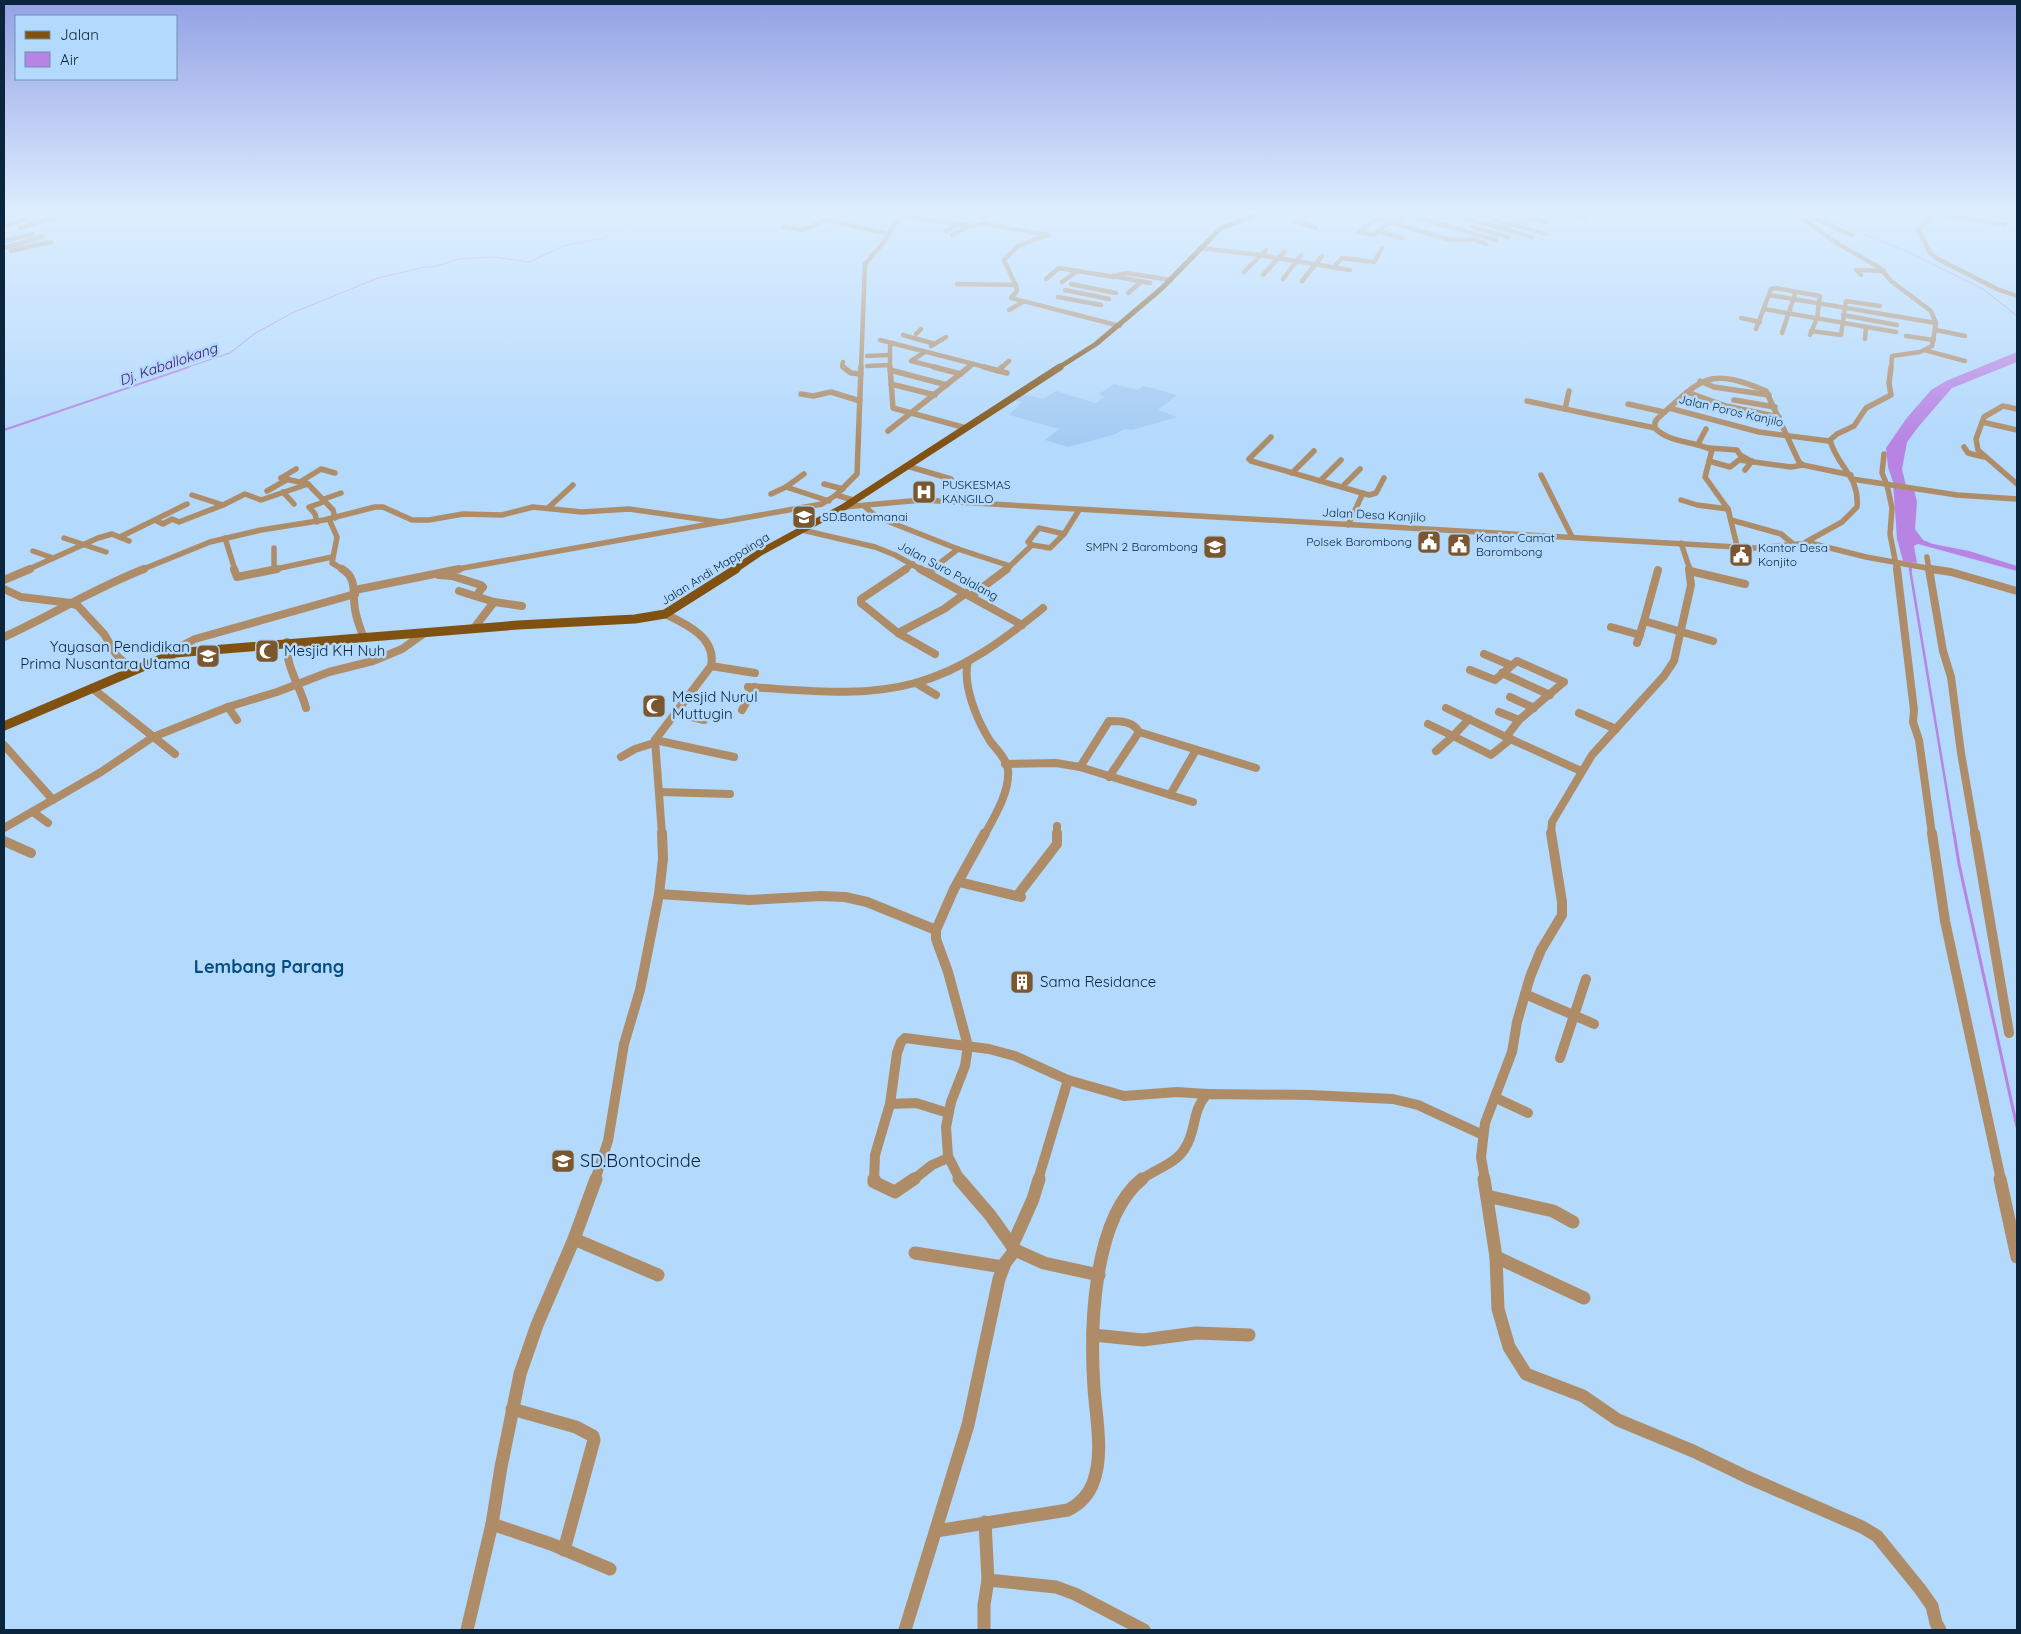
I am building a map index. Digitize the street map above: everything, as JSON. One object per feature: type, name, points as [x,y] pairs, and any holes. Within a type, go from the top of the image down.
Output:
[{"type":"main road","name":"Jalan Andi Mappainga","points":[[4,726],[175,653],[204,648],[474,628],[635,619],[665,614],[759,553],[844,507],[1085,351],[1120,326],[1160,290]]},
{"type":"street","points":[[175,653],[195,639],[355,592],[430,573],[830,501],[857,474],[864,290]]},
{"type":"street","points":[[1017,290],[1011,298],[1120,326]]},
{"type":"street","points":[[1067,290],[1109,299]]},
{"type":"street","points":[[1077,302],[1091,290]]},
{"type":"street","points":[[1105,290],[1116,293]]},
{"type":"street","points":[[1128,293],[1131,290]]},
{"type":"street","points":[[1756,329],[1771,290]]},
{"type":"street","points":[[1790,290],[1819,296],[1816,318],[1811,333],[1841,335],[1845,302],[1847,301],[1880,306]]},
{"type":"street","points":[[1806,542],[1842,522],[1856,510],[1859,500],[1852,478],[1829,441],[1837,434],[1854,426],[1866,408],[1891,395],[1888,383],[1892,356],[1924,350],[1932,346],[1936,327],[1931,312],[1903,290]]},
{"type":"street","points":[[2003,290],[2017,296]]},
{"type":"street","points":[[1782,333],[1796,291]]},
{"type":"street","points":[[1769,295],[1936,327],[1965,336]]},
{"type":"street","points":[[1058,297],[1077,302],[1100,304]]},
{"type":"street","points":[[1009,310],[1023,302]]},
{"type":"street","points":[[1764,309],[1892,333]]},
{"type":"street","points":[[1843,315],[1897,324]]},
{"type":"street","points":[[1741,318],[1760,322]]},
{"type":"street","points":[[1865,339],[1866,327]]},
{"type":"street","points":[[913,335],[921,329]]},
{"type":"street","points":[[903,335],[943,339],[911,361],[961,374]]},
{"type":"street","points":[[913,335],[935,344]]},
{"type":"street","points":[[1906,336],[1934,340]]},
{"type":"street","points":[[880,340],[1007,373]]},
{"type":"street","points":[[893,343],[890,346],[890,384],[893,408],[966,428]]},
{"type":"street","points":[[1924,350],[1965,361]]},
{"type":"street","points":[[867,356],[890,356]]},
{"type":"street","points":[[998,371],[1010,361]]},
{"type":"street","points":[[843,362],[842,366],[844,369],[861,374]]},
{"type":"street","points":[[888,431],[973,364]]},
{"type":"street","points":[[867,366],[890,368],[947,385]]},
{"type":"street","name":"Jalan Poros Kanjilo","points":[[1655,428],[1656,420],[1700,381],[1717,377],[1729,377],[1761,388],[1770,395],[1799,462],[1803,465]]},
{"type":"street","name":"Jalan Poros Kanjilo","points":[[1700,381],[1714,387],[1770,395]]},
{"type":"street","points":[[890,384],[935,395]]},
{"type":"street","points":[[1565,409],[1569,391]]},
{"type":"street","points":[[801,394],[813,396],[831,392],[860,400]]},
{"type":"street","name":"Jalan Poros Kanjilo","points":[[1687,392],[1726,406],[1779,417]]},
{"type":"street","name":"Jalan Poros Kanjilo","points":[[1734,400],[1775,407]]},
{"type":"street","points":[[1527,401],[1655,428],[1662,434],[1709,448],[1737,450],[1740,455],[1752,461]]},
{"type":"street","name":"Jalan Poros Kanjilo","points":[[1628,404],[1666,410],[1759,432],[1829,441]]},
{"type":"street","points":[[2017,408],[2003,406],[1986,415],[1976,439],[1976,446],[1984,457],[2017,484]]},
{"type":"street","points":[[1982,422],[2017,430]]},
{"type":"street","name":"Jalan Poros Kanjilo","points":[[1698,444],[1706,429]]},
{"type":"street","points":[[1270,437],[1249,459],[1251,461],[1363,493],[1374,494],[1384,478]]},
{"type":"street","points":[[1964,447],[1968,453],[1984,457]]},
{"type":"street","points":[[1709,448],[1712,452],[1705,477],[1728,509],[1737,546]]},
{"type":"street","points":[[1292,473],[1314,451]]},
{"type":"street","points":[[1884,454],[1882,473],[1889,485],[1892,513],[1890,534],[1899,563],[1914,710],[1912,722],[1919,740],[1945,921],[2017,1257]]},
{"type":"street","points":[[1320,481],[1341,460]]},
{"type":"street","points":[[1709,461],[1730,467],[1738,460],[1791,467],[1803,465],[1852,478],[1889,485],[2017,500]]},
{"type":"street","points":[[1746,470],[1752,461]]},
{"type":"street","points":[[907,466],[951,479]]},
{"type":"street","points":[[296,469],[281,478],[308,484],[322,501],[333,510],[332,519],[337,537],[332,564],[346,571],[355,592],[354,607],[363,636]]},
{"type":"street","points":[[1342,487],[1360,469]]},
{"type":"street","points":[[300,482],[321,470],[335,473]]},
{"type":"street","points":[[771,494],[786,487],[804,474]]},
{"type":"street","points":[[1542,475],[1564,524],[1572,537]]},
{"type":"street","points":[[267,491],[288,479]]},
{"type":"street","points":[[155,520],[163,524],[172,519],[179,522],[223,505],[245,494],[261,500],[308,484]]},
{"type":"street","points":[[824,484],[843,489]]},
{"type":"street","points":[[548,508],[573,485]]},
{"type":"street","points":[[786,487],[830,501]]},
{"type":"street","points":[[283,492],[294,504]]},
{"type":"street","points":[[317,522],[315,514],[309,507],[341,493]]},
{"type":"street","points":[[1348,525],[1363,493]]},
{"type":"street","points":[[192,495],[223,505]]},
{"type":"street","points":[[836,495],[853,500]]},
{"type":"street","name":"Jalan Desa Kanjilo","points":[[844,507],[915,500],[1763,548],[1806,542],[1927,568],[2017,591]]},
{"type":"street","points":[[1681,500],[1699,506],[1728,509]]},
{"type":"street","points":[[120,537],[187,504]]},
{"type":"street","points":[[864,506],[877,517],[958,549],[1010,566]]},
{"type":"street","points":[[4,637],[48,617],[110,582],[210,542],[261,530],[332,519],[379,507],[406,519],[420,520],[462,514],[497,515],[533,507],[582,512],[629,509],[721,522]]},
{"type":"street","points":[[1064,534],[1038,529],[1028,540],[1032,545],[1050,548],[1064,534],[1079,510]]},
{"type":"street","points":[[1212,518],[1213,526]]},
{"type":"street","points":[[1731,520],[1780,533],[1792,543]]},
{"type":"street","name":"Jalan Suro Palalang","points":[[802,530],[875,547],[913,564],[1022,625]]},
{"type":"street","points":[[4,580],[83,544],[112,534],[129,541]]},
{"type":"street","points":[[204,535],[210,542]]},
{"type":"street","points":[[64,538],[106,552]]},
{"type":"street","points":[[225,538],[237,577],[332,557]]},
{"type":"street","points":[[1681,543],[1690,571],[1691,585],[1676,656],[1670,668],[1592,755],[1552,822],[1551,832],[1562,902],[1562,915],[1541,950],[1525,994],[1517,1022],[1512,1052],[1485,1123],[1483,1135],[1481,1157],[1496,1257],[1498,1309],[1502,1326],[1509,1346],[1526,1374],[1583,1396],[1618,1420],[1693,1451],[1747,1477],[1862,1527],[1877,1536],[1932,1606],[1936,1623],[1940,1630]]},
{"type":"street","points":[[898,633],[968,594],[1010,566],[1032,545]]},
{"type":"street","points":[[274,548],[274,570]]},
{"type":"street","points":[[928,572],[958,549]]},
{"type":"street","points":[[33,551],[53,558]]},
{"type":"street","points":[[1927,557],[1927,568],[1943,650],[1952,677],[1961,753],[2009,1033]]},
{"type":"street","points":[[913,564],[860,601],[864,608],[898,633],[935,654]]},
{"type":"street","points":[[1611,627],[1638,639],[1658,570]]},
{"type":"street","points":[[1690,571],[1745,584]]},
{"type":"street","points":[[430,573],[433,576],[452,576],[481,585],[483,588],[479,592]]},
{"type":"street","points":[[4,589],[21,597],[70,603],[78,606],[104,634],[117,656],[132,670]]},
{"type":"street","points":[[459,591],[494,602],[522,606]]},
{"type":"street","points":[[474,628],[494,602]]},
{"type":"street","points":[[742,710],[752,687],[870,690],[916,683],[932,678],[968,661],[1044,608]]},
{"type":"street","points":[[467,1630],[492,1524],[520,1374],[537,1325],[574,1239],[608,1141],[624,1044],[640,990],[659,894],[663,859],[660,792],[655,742],[711,666],[713,660],[712,652],[700,635],[691,627],[665,614]]},
{"type":"street","points":[[1644,621],[1713,641]]},
{"type":"street","points":[[4,828],[101,772],[153,738],[228,707],[329,672],[373,661],[402,649],[426,632]]},
{"type":"street","points":[[287,642],[285,653],[287,661],[298,684],[306,708]]},
{"type":"street","points":[[1484,654],[1510,666]]},
{"type":"street","points":[[968,661],[966,668],[967,677],[978,716],[988,738],[1008,770],[996,811],[958,882],[936,930],[936,939],[948,972],[968,1046],[968,1058],[964,1072],[952,1098],[948,1113],[946,1147],[948,1158],[952,1169],[987,1211],[1013,1248],[1038,1261],[1098,1276]]},
{"type":"street","points":[[1428,724],[1491,755],[1508,738],[1519,720],[1564,682],[1518,662],[1510,666],[1494,680],[1470,670]]},
{"type":"street","points":[[711,666],[755,674]]},
{"type":"street","points":[[1502,673],[1550,695]]},
{"type":"street","points":[[916,683],[936,695]]},
{"type":"street","points":[[92,688],[175,754]]},
{"type":"street","points":[[1510,697],[1534,708]]},
{"type":"street","points":[[228,707],[237,720]]},
{"type":"street","points":[[1446,708],[1581,771]]},
{"type":"street","points":[[1499,712],[1519,720]]},
{"type":"street","points":[[675,713],[704,720]]},
{"type":"street","points":[[1579,713],[1616,729]]},
{"type":"street","points":[[1436,751],[1469,719]]},
{"type":"street","points":[[1080,766],[1109,721],[1125,721],[1137,728],[1138,732],[1256,768]]},
{"type":"street","points":[[1110,777],[1138,732]]},
{"type":"street","points":[[621,757],[655,742],[734,757]]},
{"type":"street","points":[[4,745],[53,800]]},
{"type":"street","points":[[1170,795],[1196,750]]},
{"type":"street","points":[[1005,764],[1056,763],[1080,766],[1193,802]]},
{"type":"street","points":[[660,792],[730,794]]},
{"type":"street","points":[[33,812],[48,823]]},
{"type":"street","points":[[958,882],[1020,897],[1058,843],[1057,826]]},
{"type":"street","points":[[4,841],[31,853]]},
{"type":"street","points":[[659,894],[742,900],[826,895],[842,896],[871,904],[906,920],[936,930]]},
{"type":"street","points":[[1560,1058],[1586,979]]},
{"type":"street","points":[[1525,994],[1594,1024]]},
{"type":"street","points":[[948,1158],[926,1168],[895,1192],[876,1184],[874,1178],[875,1155],[890,1104],[894,1072],[902,1040],[912,1038],[968,1046],[1015,1056],[1068,1080],[1124,1096],[1177,1092],[1393,1099],[1418,1106],[1483,1135]]},
{"type":"street","points":[[905,1630],[968,1425],[994,1299],[1003,1267],[1033,1199],[1068,1080]]},
{"type":"street","points":[[936,1531],[1068,1510],[1080,1504],[1089,1493],[1097,1462],[1098,1441],[1093,1378],[1093,1336],[1098,1276],[1114,1219],[1126,1197],[1142,1179],[1179,1157],[1186,1149],[1199,1102],[1207,1094]]},
{"type":"street","points":[[1496,1098],[1528,1113]]},
{"type":"street","points":[[890,1104],[916,1103],[948,1113]]},
{"type":"street","points":[[1487,1196],[1553,1211],[1573,1222]]},
{"type":"street","points":[[574,1239],[658,1275]]},
{"type":"street","points":[[915,1253],[1003,1267]]},
{"type":"street","points":[[1496,1257],[1584,1298]]},
{"type":"street","points":[[1093,1336],[1143,1340],[1196,1334],[1249,1335]]},
{"type":"street","points":[[512,1409],[576,1427],[593,1436],[594,1440],[564,1550]]},
{"type":"street","points":[[984,1630],[984,1605],[988,1580],[985,1522]]},
{"type":"street","points":[[492,1524],[610,1569]]},
{"type":"street","points":[[988,1580],[1056,1586],[1144,1630]]},
{"type":"shaded area","points":[[1114,384],[1138,390],[1143,386],[1177,395],[1158,410],[1177,417],[1132,430],[1124,429],[1116,434],[1068,447],[1045,440],[1059,429],[1009,415],[1022,402],[1013,400],[1023,394],[1043,399],[1056,391],[1096,403],[1104,397],[1099,394]]},
{"type":"water","points":[[2017,352],[2017,362],[1952,388],[1907,442],[1902,469],[1906,486],[1914,489],[1917,502],[1915,529],[1923,540],[1933,544],[1969,551],[2017,566],[2017,571],[1918,544],[1914,546],[1917,563],[1903,561],[1897,539],[1893,482],[1888,467],[1886,448],[1906,419],[1931,390],[1946,381]]},
{"type":"waterway","name":"Dj. Kaballokang","points":[[185,368],[230,353],[254,334],[292,313],[348,290]]},
{"type":"waterway","points":[[1985,290],[2017,316]]},
{"type":"waterway","name":"Dj. Kaballokang","points":[[4,430],[189,367]]},
{"type":"waterway","points":[[1910,566],[1911,570]]},
{"type":"waterway","points":[[1910,569],[1954,834]]},
{"type":"waterway","points":[[1954,833],[1959,864],[2017,1127]]},
{"type":"place","name":"PUSKESMAS KANGILO","points":[[924,492]]},
{"type":"place","name":"SD.Bontomanai","points":[[804,517]]},
{"type":"place","name":"Polsek Barombong","points":[[1429,542]]},
{"type":"place","name":"Kantor Camat Barombong","points":[[1459,545]]},
{"type":"place","name":"SMPN 2 Barombong","points":[[1215,547]]},
{"type":"place","name":"Kantor Desa Konjito","points":[[1741,555]]},
{"type":"place","name":"Mesjid KH Nuh","points":[[267,651]]},
{"type":"place","name":"Yayasan Pendidikan Prima Nusantara Utama","points":[[208,656]]},
{"type":"place","name":"Mesjid Nurul Muttugin","points":[[654,706]]},
{"type":"place","name":"Sama Residance","points":[[1022,982]]},
{"type":"place","name":"SD.Bontocinde","points":[[563,1161]]},
{"type":"district","name":"Lembang Parang","points":[[269,967]]}]
